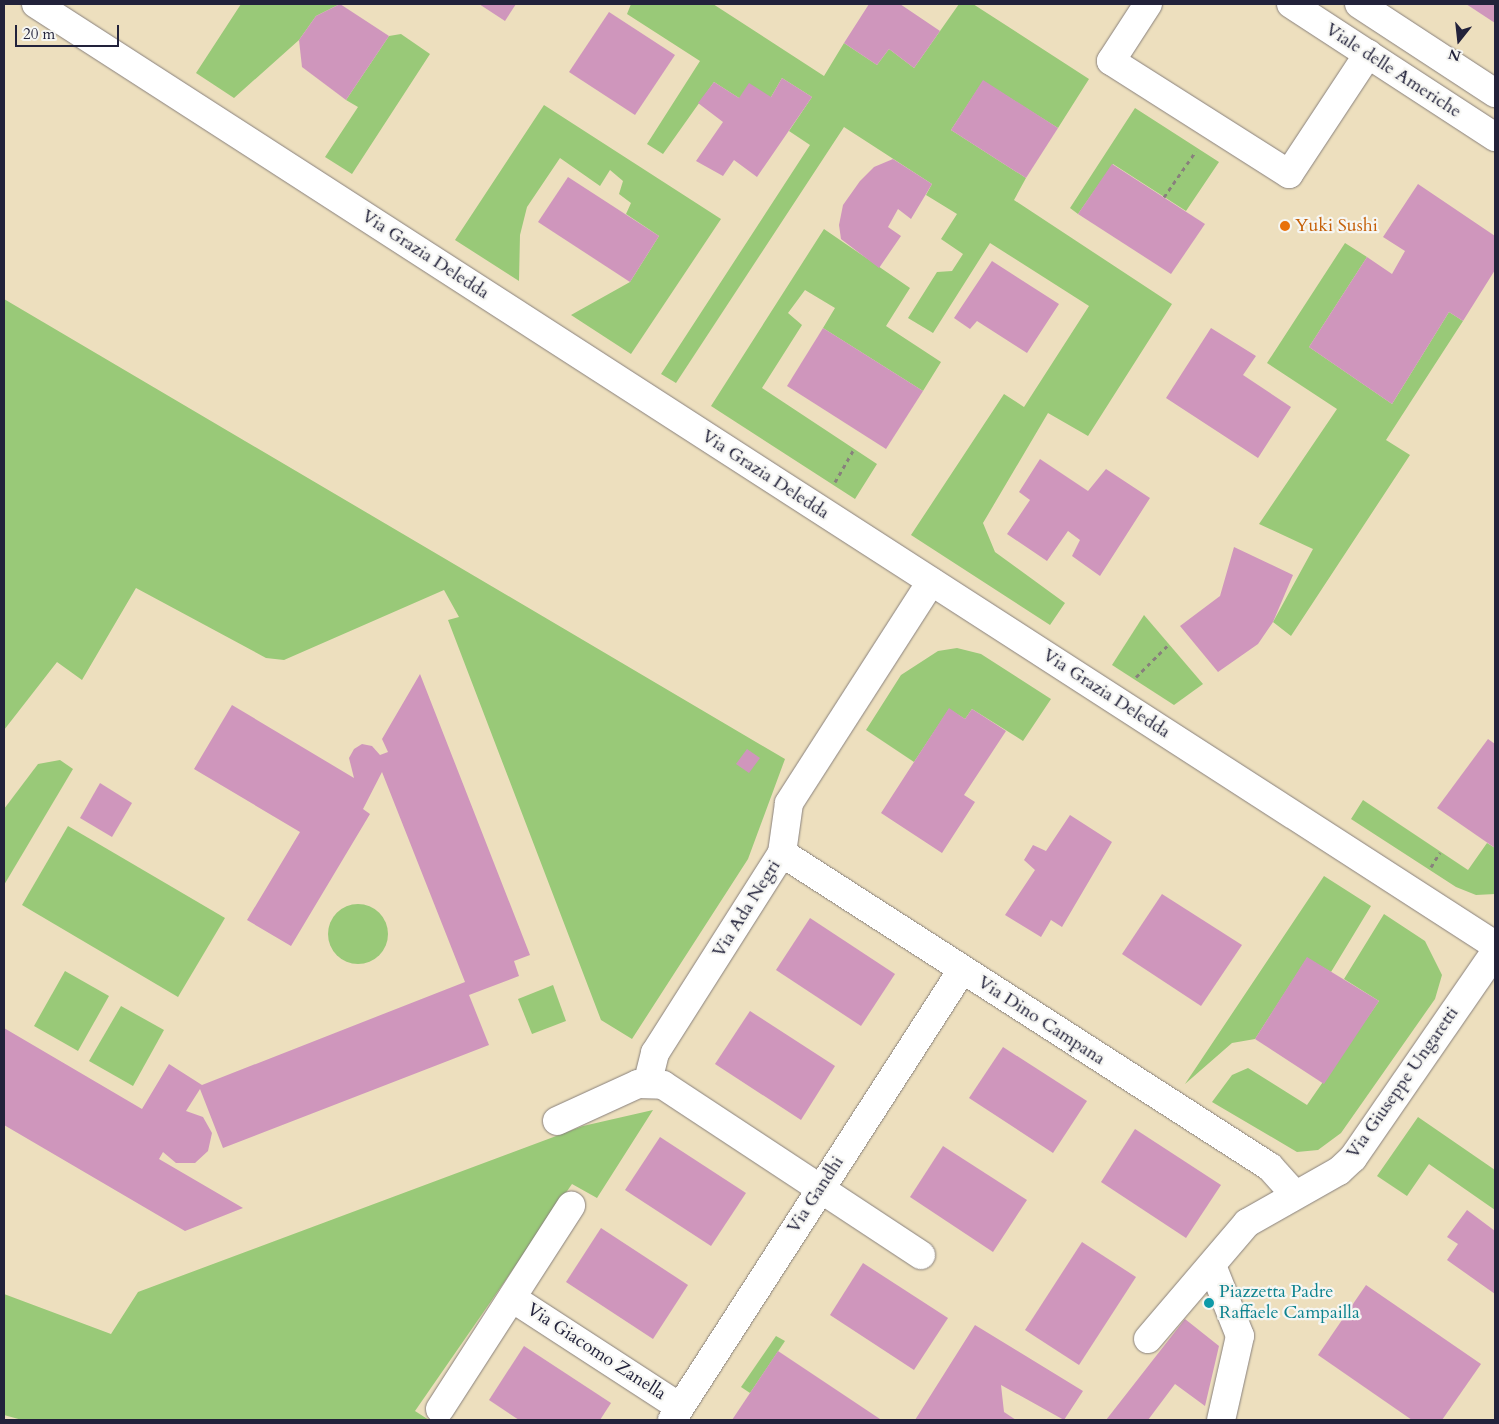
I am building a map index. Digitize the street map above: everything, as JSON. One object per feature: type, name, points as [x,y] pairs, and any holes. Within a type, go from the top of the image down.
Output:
[{"type":"street","name":"Via Grazia Deledda","points":[[36,4],[1495,945]]},
{"type":"street","points":[[1148,4],[1111,60],[1289,174],[1368,54]]},
{"type":"street","name":"Viale delle Americhe","points":[[1291,4],[1495,137]]},
{"type":"street","points":[[1359,4],[1495,93]]},
{"type":"street","name":"Via Ada Negri","points":[[648,1081],[655,1053],[782,854],[790,803],[931,582]]},
{"type":"street","name":"Via Dino Campana","points":[[782,854],[1270,1167],[1294,1194]]},
{"type":"street","name":"Via Giuseppe Ungaretti","points":[[1148,1339],[1213,1268],[1246,1223],[1294,1194],[1339,1171],[1353,1158],[1495,952]]},
{"type":"street","name":"Via Gandhi","points":[[676,1414],[962,970]]},
{"type":"street","points":[[557,1121],[648,1081],[663,1085],[921,1255]]},
{"type":"street","points":[[440,1410],[571,1206]]},
{"type":"street","points":[[1213,1268],[1240,1336],[1221,1420]]},
{"type":"street","name":"Via Giacomo Zanella","points":[[512,1298],[676,1414]]},
{"type":"path","points":[[1164,197],[1198,148]]},
{"type":"path","points":[[833,484],[854,449]]},
{"type":"path","points":[[1134,679],[1169,644]]},
{"type":"path","points":[[1429,870],[1440,852]]},
{"type":"green space","points":[[241,4],[340,4],[316,16],[299,40],[234,98],[196,73]]},
{"type":"green space","points":[[631,4],[713,4],[824,76],[844,43],[877,65],[889,49],[914,68],[959,4],[973,4],[1089,79],[1058,128],[983,81],[951,130],[1026,178],[1014,200],[1172,304],[1088,436],[1048,413],[983,523],[995,552],[1065,603],[1050,625],[911,535],[1004,394],[1024,407],[1089,306],[990,243],[933,333],[908,318],[937,272],[952,271],[963,254],[941,239],[957,214],[926,195],[932,184],[844,127],[676,383],[661,374],[810,145],[789,131],[812,97],[782,78],[771,97],[739,98],[714,82],[663,154],[647,144],[700,61],[627,14]]},
{"type":"green space","points":[[401,34],[430,54],[352,174],[325,157],[358,107],[346,100],[389,36]]},
{"type":"green space","points":[[544,105],[721,219],[631,354],[571,315],[630,282],[659,236],[626,214],[631,203],[619,194],[623,181],[610,170],[600,186],[560,158],[527,207],[520,235],[519,281],[455,240]]},
{"type":"green space","points":[[1135,108],[1219,162],[1186,211],[1113,164],[1078,214],[1070,208]]},
{"type":"green space","points":[[824,229],[910,288],[886,326],[941,362],[923,391],[823,328],[835,308],[805,290],[788,313],[802,325],[762,388],[877,464],[855,499],[711,406]]},
{"type":"green space","points":[[1345,243],[1367,257],[1309,347],[1392,404],[1449,312],[1463,321],[1386,440],[1410,455],[1291,636],[1273,622],[1313,549],[1259,524],[1337,409],[1267,363]]},
{"type":"green space","points":[[4,299],[785,759],[748,859],[632,1039],[601,1020],[448,620],[459,617],[444,590],[284,660],[266,658],[136,588],[82,680],[57,662],[4,730]]},
{"type":"green space","points":[[1144,615],[1203,684],[1174,705],[1112,665]]},
{"type":"green space","points":[[957,648],[981,654],[1051,699],[1023,741],[972,709],[965,719],[949,709],[914,762],[866,730],[901,675],[938,651]]},
{"type":"green space","points":[[60,760],[73,769],[4,885],[4,809],[38,764]]},
{"type":"green space","points":[[1363,800],[1468,870],[1487,843],[1495,848],[1495,894],[1476,895],[1456,887],[1351,819]]},
{"type":"green space","points":[[68,826],[225,918],[178,997],[22,905]]},
{"type":"green space","points":[[1324,876],[1371,906],[1331,972],[1307,958],[1255,1039],[1232,1043],[1185,1084]]},
{"type":"green space","points":[[358,904],[374,909],[379,913],[383,918],[388,934],[383,950],[379,955],[374,959],[358,964],[342,959],[337,955],[333,950],[328,934],[333,918],[337,913],[342,909]]},
{"type":"green space","points":[[1384,914],[1425,941],[1442,975],[1435,999],[1341,1133],[1318,1150],[1297,1152],[1212,1102],[1232,1075],[1248,1068],[1307,1105],[1379,1001],[1344,979]]},
{"type":"green space","points":[[65,971],[109,996],[78,1051],[34,1026]]},
{"type":"green space","points":[[553,985],[566,1021],[532,1034],[518,999]]},
{"type":"green space","points":[[121,1006],[164,1030],[133,1086],[89,1061]]},
{"type":"green space","points":[[653,1110],[597,1198],[572,1184],[415,1411],[429,1420],[22,1420],[4,1415],[4,1294],[111,1334],[138,1292],[583,1126]]},
{"type":"green space","points":[[1418,1117],[1495,1170],[1495,1210],[1429,1164],[1407,1196],[1377,1176]]},
{"type":"green space","points":[[776,1336],[785,1341],[750,1393],[741,1387]]},
{"type":"building","points":[[340,4],[389,36],[346,100],[302,67],[299,40],[316,16]]},
{"type":"building","points":[[479,4],[516,4],[505,21]]},
{"type":"building","points":[[869,4],[900,4],[940,31],[914,68],[889,49],[877,65],[844,43]]},
{"type":"building","points":[[1466,4],[1495,4],[1495,23]]},
{"type":"building","points":[[609,12],[675,55],[635,115],[569,72]]},
{"type":"building","points":[[782,78],[812,97],[757,177],[734,160],[723,176],[696,161],[723,122],[698,103],[714,82],[739,98],[749,83],[771,97]]},
{"type":"building","points":[[983,80],[1058,128],[1026,178],[951,130]]},
{"type":"building","points":[[893,159],[932,184],[911,219],[898,209],[888,227],[901,236],[879,268],[841,239],[839,225],[843,205],[860,181],[874,167]]},
{"type":"building","points":[[1112,164],[1205,224],[1171,274],[1078,214]]},
{"type":"building","points":[[568,177],[659,236],[630,282],[538,222]]},
{"type":"building","points":[[1418,184],[1495,236],[1495,270],[1463,321],[1449,312],[1392,404],[1309,347],[1367,257],[1392,274],[1405,251],[1383,237]]},
{"type":"building","points":[[992,261],[1059,304],[1027,353],[977,321],[970,329],[954,318]]},
{"type":"building","points":[[823,328],[923,391],[886,449],[787,386]]},
{"type":"building","points":[[1211,328],[1256,356],[1243,375],[1291,407],[1258,458],[1166,398]]},
{"type":"building","points":[[1040,459],[1088,491],[1106,469],[1150,498],[1100,576],[1072,556],[1080,540],[1068,531],[1047,561],[1007,534],[1030,500],[1019,492]]},
{"type":"building","points":[[1234,547],[1293,575],[1273,622],[1258,644],[1218,672],[1180,626],[1220,596]]},
{"type":"building","points":[[420,674],[530,955],[514,961],[519,976],[469,995],[489,1045],[223,1148],[200,1089],[186,1111],[203,1117],[212,1133],[208,1151],[195,1163],[176,1163],[163,1152],[159,1159],[243,1208],[185,1231],[4,1125],[4,1028],[142,1109],[169,1064],[202,1085],[465,982],[382,772],[363,809],[370,814],[291,946],[247,920],[300,832],[194,769],[232,705],[354,778],[349,758],[354,749],[362,744],[372,746],[380,755],[388,752],[382,739]]},
{"type":"building","points":[[949,708],[965,719],[972,709],[1006,731],[964,795],[975,802],[942,853],[881,813]]},
{"type":"building","points":[[1488,739],[1495,744],[1495,848],[1437,808]]},
{"type":"building","points":[[747,749],[760,758],[749,773],[736,764]]},
{"type":"building","points":[[100,783],[132,803],[112,837],[80,818]]},
{"type":"building","points":[[1070,815],[1112,842],[1062,927],[1051,920],[1041,937],[1005,915],[1035,870],[1024,860],[1033,845],[1046,851]]},
{"type":"building","points":[[1162,894],[1242,945],[1201,1006],[1122,954]]},
{"type":"building","points":[[810,918],[895,974],[861,1026],[776,970]]},
{"type":"building","points":[[1307,957],[1379,1001],[1324,1084],[1255,1039]]},
{"type":"building","points":[[750,1011],[835,1066],[801,1120],[715,1064]]},
{"type":"building","points":[[1003,1047],[1087,1101],[1053,1153],[969,1098]]},
{"type":"building","points":[[1135,1129],[1221,1185],[1186,1238],[1101,1182]]},
{"type":"building","points":[[660,1137],[746,1193],[711,1246],[625,1190]]},
{"type":"building","points":[[943,1146],[1027,1200],[993,1252],[910,1197]]},
{"type":"building","points":[[1467,1210],[1495,1231],[1495,1294],[1447,1260],[1458,1244],[1447,1237]]},
{"type":"building","points":[[601,1228],[688,1285],[653,1339],[566,1282]]},
{"type":"building","points":[[1082,1242],[1136,1277],[1079,1365],[1025,1330]]},
{"type":"building","points":[[863,1263],[948,1318],[914,1370],[830,1315]]},
{"type":"building","points":[[1366,1285],[1481,1364],[1442,1420],[1412,1420],[1318,1355]]},
{"type":"building","points":[[1185,1319],[1219,1346],[1205,1406],[1175,1384],[1148,1420],[1106,1420]]},
{"type":"building","points":[[975,1325],[1083,1391],[1064,1420],[1001,1385],[1004,1412],[1016,1420],[915,1420]]},
{"type":"building","points":[[524,1346],[611,1403],[600,1420],[519,1420],[489,1400]]},
{"type":"building","points":[[778,1351],[880,1419],[732,1420]]},
{"type":"place","name":"Yuki Sushi","points":[[1285,226]]},
{"type":"place","name":"Piazzetta Padre Raffaele Campailla","points":[[1209,1303]]}]
